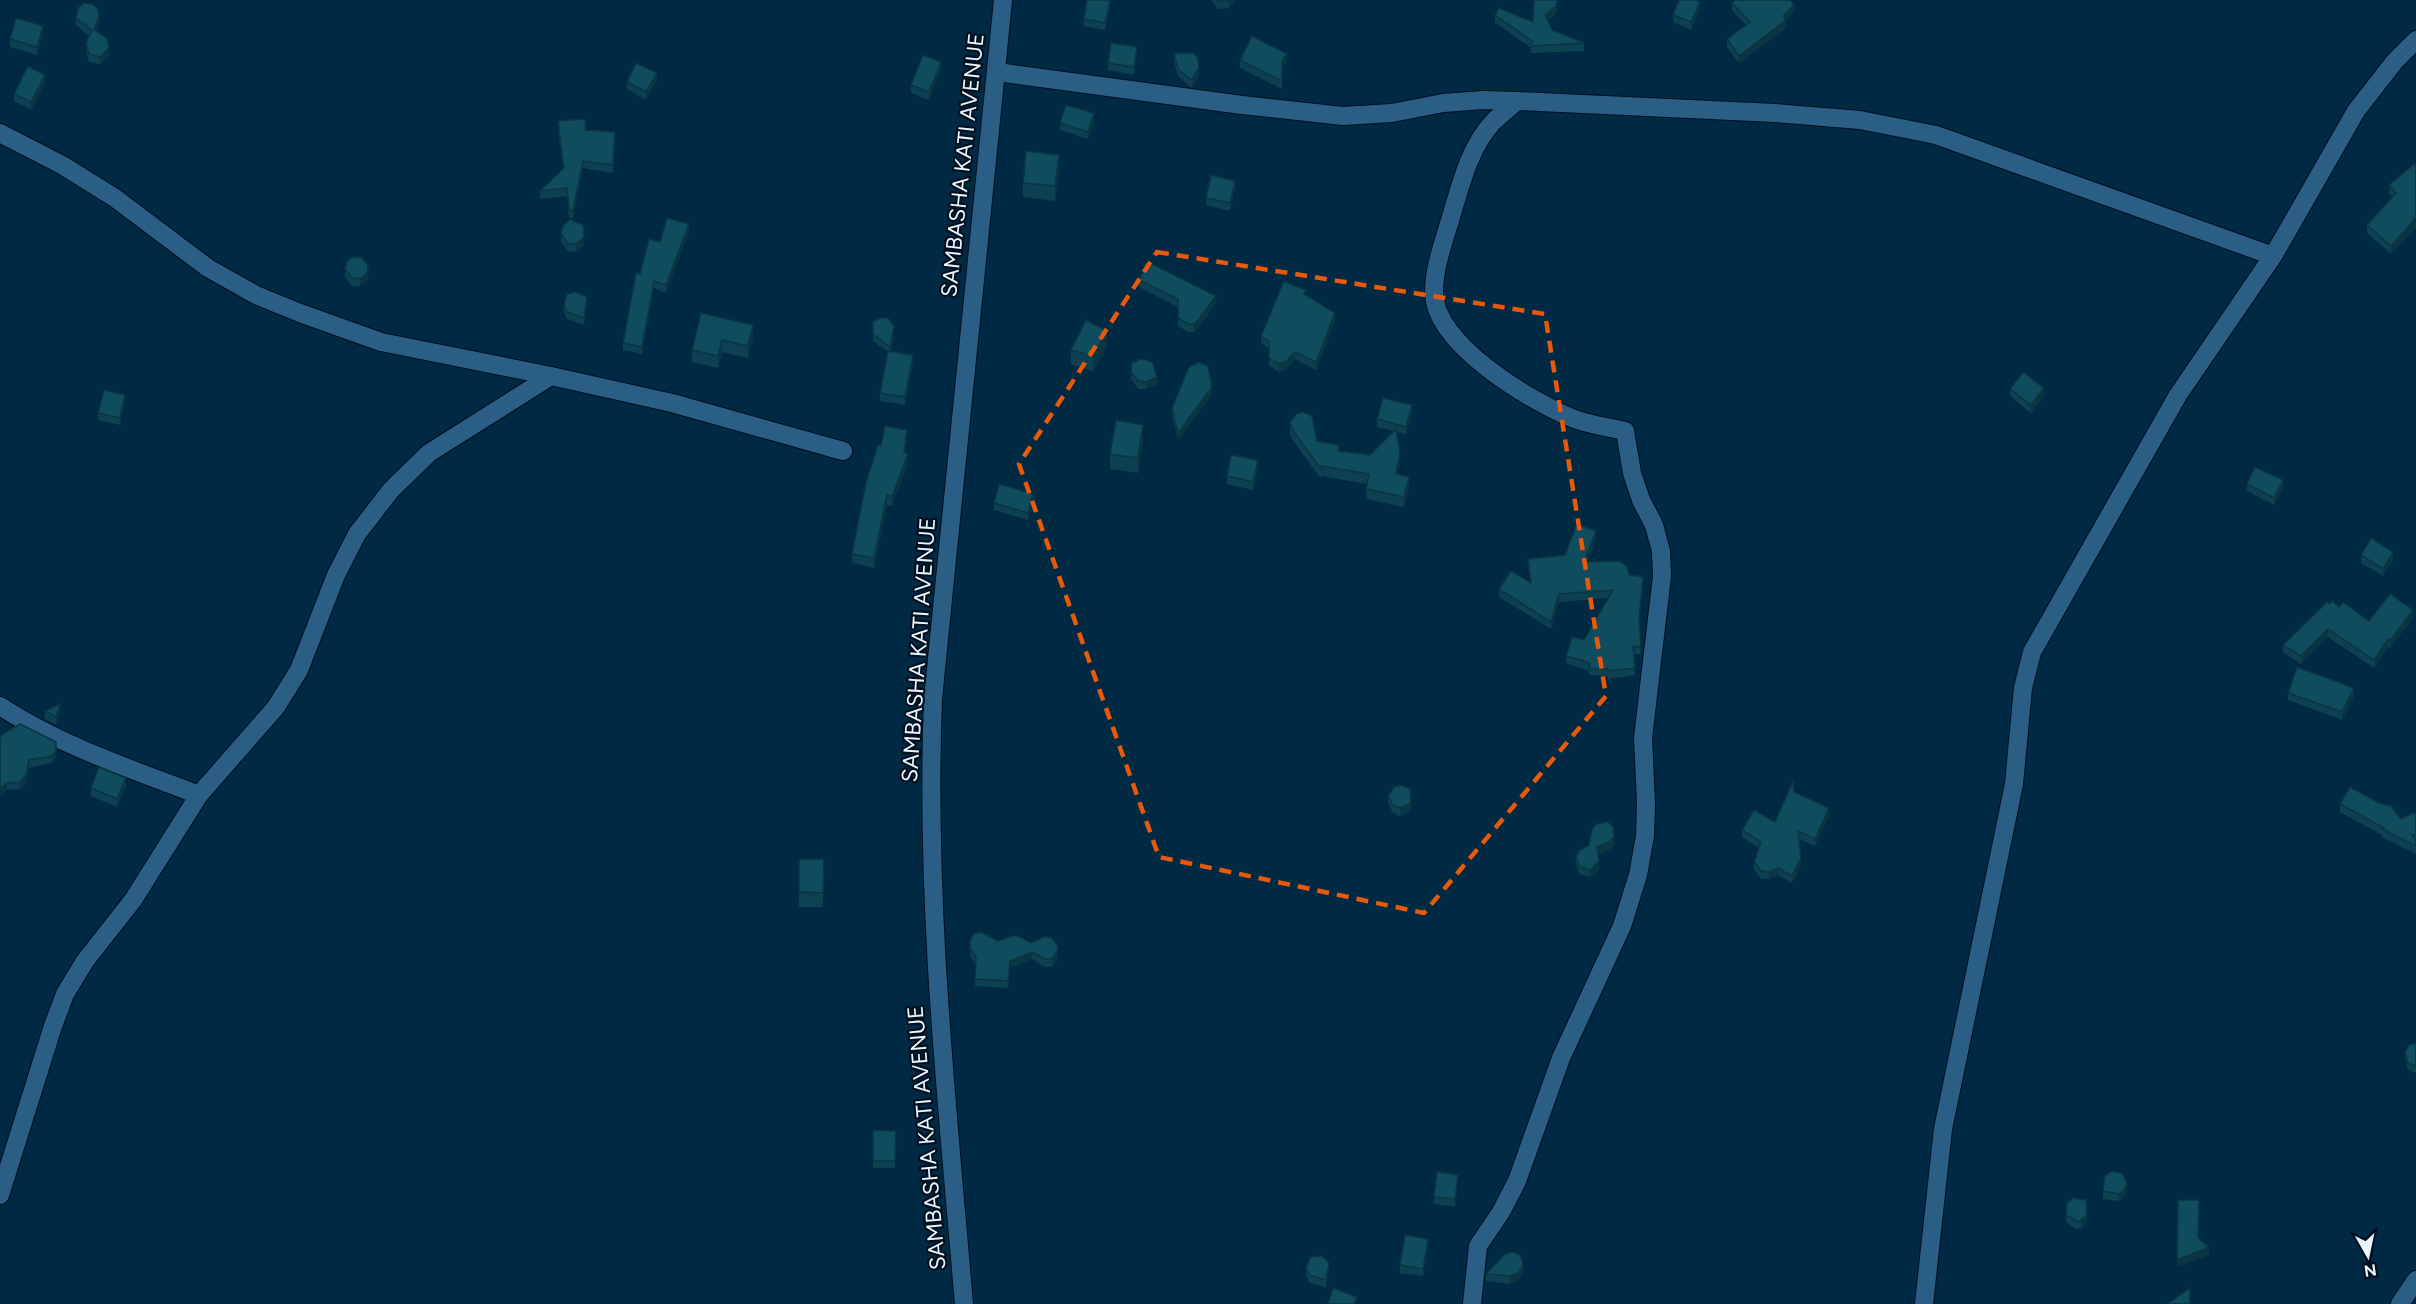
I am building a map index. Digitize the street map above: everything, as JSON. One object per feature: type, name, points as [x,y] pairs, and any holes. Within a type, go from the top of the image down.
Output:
[{"type":"street","name":"SAMBASHA KATI AVENUE","points":[[964,1304],[936,970],[931,758],[933,699],[1003,0]]},
{"type":"street","points":[[1924,1304],[1943,1130],[2014,784],[2023,688],[2032,652],[2178,395],[2273,255],[2356,111],[2395,61],[2416,40]]},
{"type":"street","points":[[997,72],[1242,105],[1343,116],[1485,100],[1775,113],[1860,120],[1936,135],[2273,255]]},
{"type":"street","points":[[1472,1304],[1478,1246],[1501,1212],[1516,1181],[1561,1058],[1622,926],[1638,875],[1645,837],[1646,814],[1643,738],[1662,576],[1661,551],[1654,525],[1641,500],[1632,473],[1625,431],[1574,419],[1530,398],[1457,343],[1442,322],[1433,294],[1437,266],[1463,177],[1475,147],[1487,131],[1517,101]]},
{"type":"street","points":[[0,134],[62,165],[115,198],[208,268],[256,295],[381,342],[672,403],[843,451]]},
{"type":"street","points":[[0,1195],[65,994],[85,961],[133,900],[199,795],[276,707],[299,670],[336,575],[357,534],[391,490],[429,453],[551,376]]},
{"type":"street","points":[[0,706],[33,727],[64,741],[199,795]]},
{"type":"street","points":[[2400,1304],[2416,1280]]},
{"type":"highlighted area","points":[[1157,252],[1545,314],[1606,696],[1424,913],[1159,857],[1019,464]]},
{"type":"building","points":[[1087,0],[1110,0],[1105,23],[1084,19]]},
{"type":"building","points":[[1534,0],[1557,0],[1556,6],[1545,15],[1552,30],[1584,43],[1531,46],[1532,41],[1495,15],[1499,8],[1533,22]]},
{"type":"building","points":[[1679,0],[1700,2],[1691,22],[1673,15]]},
{"type":"building","points":[[1735,0],[1790,0],[1794,5],[1783,16],[1786,20],[1739,56],[1727,39],[1750,22],[1732,3]]},
{"type":"building","points":[[84,3],[92,4],[98,9],[99,15],[94,30],[107,38],[109,48],[100,57],[89,54],[86,43],[92,30],[76,18],[78,8]]},
{"type":"building","points":[[16,18],[43,26],[37,47],[10,39]]},
{"type":"building","points":[[1252,36],[1287,54],[1282,61],[1282,81],[1240,60]]},
{"type":"building","points":[[1111,43],[1137,47],[1134,67],[1108,63]]},
{"type":"building","points":[[1174,53],[1193,53],[1198,58],[1199,68],[1192,79],[1178,69]]},
{"type":"building","points":[[923,55],[941,62],[929,92],[911,85]]},
{"type":"building","points":[[636,63],[657,73],[646,92],[627,82]]},
{"type":"building","points":[[28,66],[45,75],[31,102],[14,94]]},
{"type":"building","points":[[1066,105],[1094,113],[1088,132],[1060,123]]},
{"type":"building","points":[[585,119],[586,130],[615,132],[613,165],[583,161],[573,211],[569,210],[567,188],[540,191],[564,168],[558,121]]},
{"type":"building","points":[[1026,151],[1059,155],[1055,186],[1023,183]]},
{"type":"building","points":[[2414,164],[2416,166],[2416,218],[2391,246],[2367,225],[2396,193],[2389,185]]},
{"type":"building","points":[[1211,175],[1235,181],[1230,203],[1206,198]]},
{"type":"building","points":[[667,218],[689,224],[666,285],[654,281],[642,347],[623,343],[636,273],[640,274],[649,239],[660,242]]},
{"type":"building","points":[[570,219],[583,225],[584,237],[576,244],[568,244],[561,234],[563,226]]},
{"type":"building","points":[[353,257],[361,257],[368,265],[368,272],[360,279],[352,278],[345,269],[347,261]]},
{"type":"building","points":[[1148,262],[1216,296],[1194,324],[1188,324],[1178,318],[1178,299],[1139,280]]},
{"type":"building","points":[[1284,281],[1306,290],[1304,294],[1335,313],[1316,362],[1295,352],[1286,362],[1279,364],[1269,358],[1269,341],[1261,336]]},
{"type":"building","points":[[576,292],[587,297],[584,318],[567,312],[564,305],[567,294]]},
{"type":"building","points":[[701,313],[753,325],[748,346],[722,340],[718,356],[692,350]]},
{"type":"building","points":[[880,318],[888,318],[894,326],[890,347],[873,334],[873,322]]},
{"type":"building","points":[[1086,320],[1107,331],[1093,356],[1071,350]]},
{"type":"building","points":[[888,351],[913,355],[905,397],[880,393]]},
{"type":"building","points":[[1140,359],[1153,363],[1157,377],[1146,382],[1138,381],[1131,372],[1132,363]]},
{"type":"building","points":[[1199,362],[1208,366],[1212,387],[1178,433],[1172,408],[1189,367]]},
{"type":"building","points":[[2023,372],[2044,388],[2031,405],[2010,389]]},
{"type":"building","points":[[104,390],[125,395],[120,418],[98,413]]},
{"type":"building","points":[[1383,398],[1412,405],[1406,427],[1377,419]]},
{"type":"building","points":[[1303,412],[1312,416],[1317,441],[1339,445],[1338,451],[1370,455],[1396,429],[1400,453],[1396,474],[1409,477],[1404,497],[1366,489],[1369,474],[1321,466],[1321,469],[1290,423],[1296,414]]},
{"type":"building","points":[[1116,420],[1143,425],[1138,458],[1110,454]]},
{"type":"building","points":[[885,426],[907,430],[904,452],[908,454],[892,497],[887,495],[874,558],[852,554],[866,482],[878,445],[881,446]]},
{"type":"building","points":[[1231,455],[1258,460],[1253,482],[1227,476]]},
{"type":"building","points":[[2255,467],[2283,480],[2274,498],[2247,484]]},
{"type":"building","points":[[999,484],[1033,494],[1028,513],[994,503]]},
{"type":"building","points":[[1577,524],[1596,531],[1584,562],[1620,561],[1626,566],[1630,575],[1643,577],[1639,621],[1641,646],[1633,647],[1635,668],[1608,671],[1608,669],[1589,668],[1590,663],[1566,656],[1572,637],[1584,640],[1613,590],[1559,594],[1551,622],[1499,589],[1511,571],[1531,583],[1528,559],[1565,555]]},
{"type":"building","points":[[2371,538],[2393,552],[2383,569],[2361,555]]},
{"type":"building","points":[[2390,594],[2413,610],[2390,641],[2388,639],[2374,660],[2328,629],[2301,656],[2283,645],[2327,602],[2330,604],[2332,601],[2339,607],[2343,602],[2369,621]]},
{"type":"building","points":[[2297,667],[2354,688],[2342,712],[2288,693]]},
{"type":"building","points":[[60,704],[56,717],[45,711]]},
{"type":"building","points":[[20,724],[56,742],[56,750],[52,756],[29,760],[26,775],[20,782],[7,783],[0,789],[0,737]]},
{"type":"building","points":[[99,767],[126,778],[117,799],[91,788]]},
{"type":"building","points":[[1793,781],[1794,792],[1829,808],[1815,839],[1798,831],[1801,858],[1792,876],[1778,868],[1769,872],[1761,871],[1754,862],[1761,842],[1742,830],[1754,810],[1775,822]]},
{"type":"building","points":[[1401,785],[1410,789],[1411,803],[1400,808],[1393,805],[1388,796],[1394,787]]},
{"type":"building","points":[[2350,787],[2379,803],[2391,806],[2401,819],[2416,813],[2416,835],[2412,835],[2416,846],[2340,804]]},
{"type":"building","points":[[1608,822],[1613,827],[1614,837],[1597,847],[1599,861],[1590,870],[1579,867],[1576,856],[1580,850],[1589,845],[1592,830],[1596,824]]},
{"type":"building","points":[[799,859],[824,859],[823,893],[799,892]]},
{"type":"building","points":[[981,932],[998,941],[1016,935],[1031,943],[1043,937],[1051,937],[1058,946],[1057,952],[1052,959],[1045,959],[1032,952],[1010,961],[1008,981],[975,979],[976,956],[970,949],[970,941],[974,934]]},
{"type":"building","points":[[2416,1043],[2416,1066],[2408,1063],[2405,1052],[2409,1045]]},
{"type":"building","points":[[873,1130],[896,1131],[895,1161],[873,1161]]},
{"type":"building","points":[[2112,1171],[2123,1174],[2127,1184],[2119,1194],[2103,1191],[2105,1176]]},
{"type":"building","points":[[1437,1172],[1458,1175],[1455,1199],[1434,1197]]},
{"type":"building","points":[[2073,1198],[2086,1200],[2087,1214],[2081,1221],[2076,1221],[2066,1215],[2067,1203]]},
{"type":"building","points":[[2178,1200],[2199,1200],[2198,1238],[2209,1247],[2177,1260]]},
{"type":"building","points":[[1405,1235],[1428,1239],[1423,1269],[1400,1265]]},
{"type":"building","points":[[1512,1252],[1520,1255],[1523,1264],[1518,1273],[1510,1276],[1486,1274],[1505,1254]]},
{"type":"building","points":[[1322,1256],[1329,1263],[1326,1280],[1309,1275],[1306,1268],[1310,1257]]},
{"type":"building","points":[[1333,1288],[1357,1297],[1354,1304],[1328,1304]]},
{"type":"building","points":[[2190,1288],[2190,1304],[2167,1304]]}]
